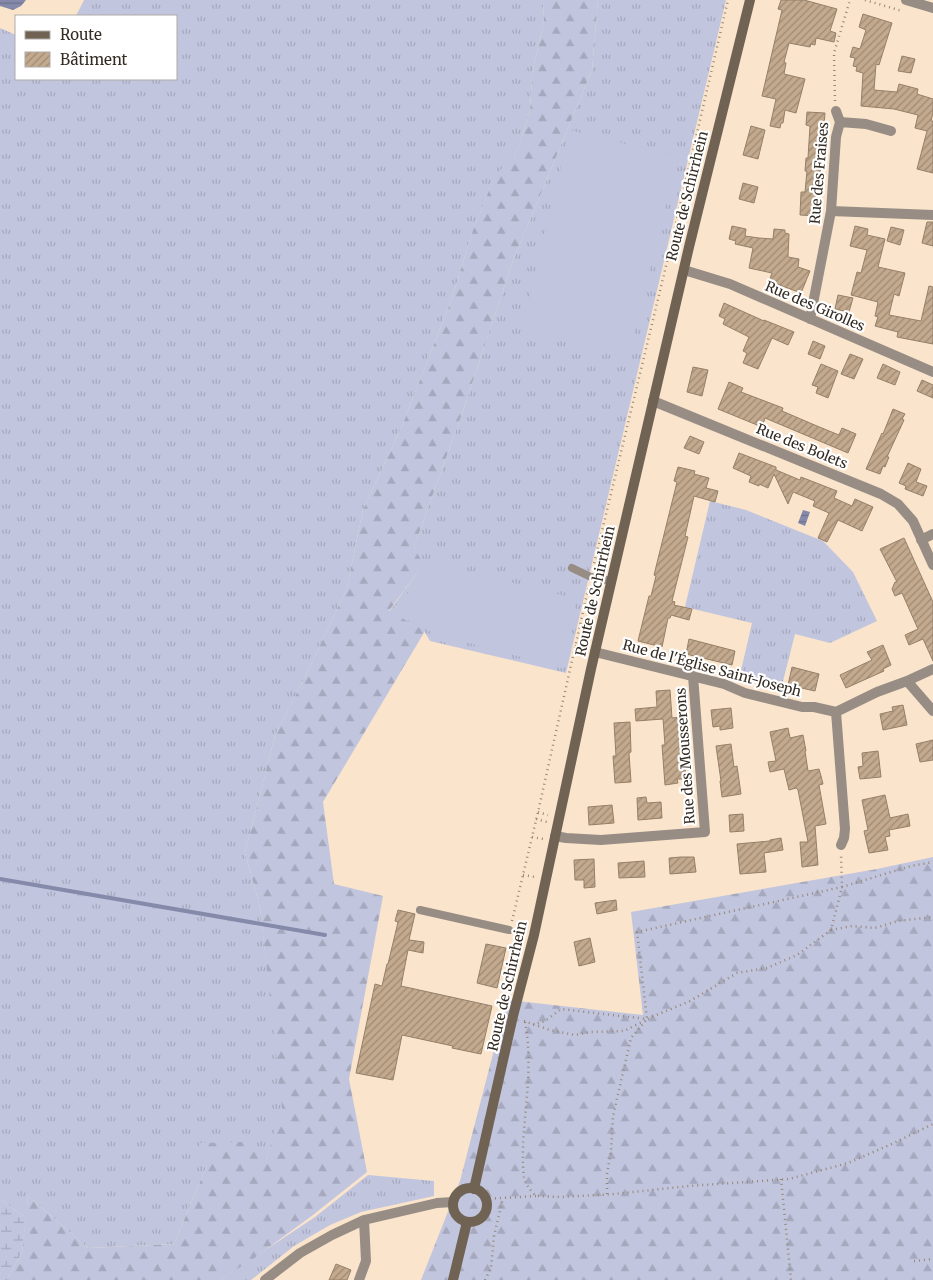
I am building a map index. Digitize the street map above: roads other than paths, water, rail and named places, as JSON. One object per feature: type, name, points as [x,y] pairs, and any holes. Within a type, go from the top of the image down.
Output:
[{"type":"street","name":"Route de Schirrhein","points":[[474,1189],[534,935],[595,652],[653,401],[750,0]]},
{"type":"street","points":[[906,0],[933,8]]},
{"type":"street","name":"Rue des Fraises","points":[[810,319],[831,211],[836,137],[840,122],[836,111]]},
{"type":"street","points":[[840,122],[866,124],[892,131]]},
{"type":"street","points":[[831,211],[933,215]]},
{"type":"street","name":"Rue des Girolles","points":[[684,270],[730,284],[933,372]]},
{"type":"street","name":"Rue des Bolets","points":[[653,401],[881,494],[898,504],[913,521],[933,565]]},
{"type":"street","points":[[922,540],[933,534]]},
{"type":"street","name":"Rue de l'Église Saint-Joseph","points":[[595,652],[724,684],[745,693],[802,707],[814,707],[836,712]]},
{"type":"street","points":[[841,845],[845,829],[836,712],[877,692],[933,669]]},
{"type":"street","name":"Rue des Mousserons","points":[[555,836],[601,840],[705,832],[693,676]]},
{"type":"street","points":[[907,681],[933,711]]},
{"type":"street","points":[[465,1189],[474,1189],[480,1192],[485,1199],[486,1208],[483,1215],[476,1221],[467,1222],[457,1217],[453,1202],[458,1193],[465,1189]]},
{"type":"street","points":[[265,1280],[300,1253],[332,1234],[364,1220],[437,1203],[453,1202]]},
{"type":"street","points":[[358,1280],[366,1261],[364,1220]]},
{"type":"street","points":[[453,1280],[467,1222]]},
{"type":"lane","points":[[572,568],[591,577],[612,581]]},
{"type":"lane","points":[[420,910],[509,930]]},
{"type":"waterway","points":[[0,879],[325,935]]}]
